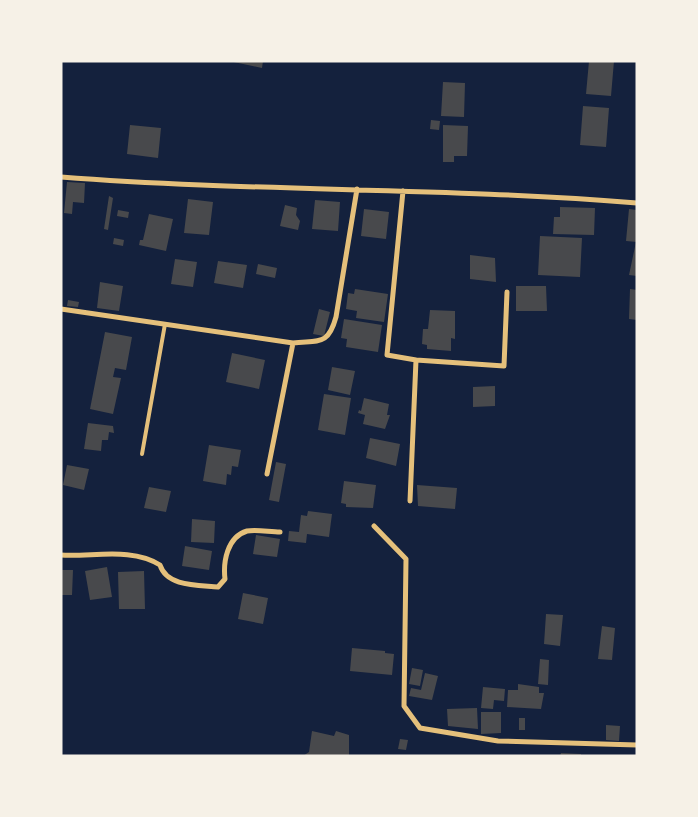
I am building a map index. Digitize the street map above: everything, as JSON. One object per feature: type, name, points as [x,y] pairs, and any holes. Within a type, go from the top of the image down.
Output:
[{"type":"street","points":[[61,177],[248,188],[357,189],[551,196],[637,203]]},
{"type":"street","points":[[61,310],[293,342],[323,340],[332,332],[357,189]]},
{"type":"street","points":[[403,191],[387,355],[416,360],[504,366],[507,292]]},
{"type":"street","points":[[267,474],[293,342]]},
{"type":"street","points":[[410,501],[416,360]]},
{"type":"street","points":[[374,526],[406,559],[404,706],[420,728],[498,741],[637,745]]},
{"type":"street","points":[[61,555],[119,554],[153,561],[160,565],[163,573],[174,581],[218,587],[225,579],[224,564],[228,549],[237,537],[247,531],[280,532]]},
{"type":"lane","points":[[142,454],[165,324]]},
{"type":"building","points":[[229,61],[263,61],[262,68]]},
{"type":"building","points":[[589,61],[614,61],[611,96],[586,94]]},
{"type":"building","points":[[443,82],[465,83],[464,117],[441,116]]},
{"type":"building","points":[[583,106],[609,108],[606,147],[580,145]]},
{"type":"building","points":[[431,120],[440,121],[439,130],[430,129]]},
{"type":"building","points":[[130,125],[161,128],[158,158],[127,154]]},
{"type":"building","points":[[443,125],[468,126],[467,156],[454,156],[454,162],[443,162]]},
{"type":"building","points":[[67,182],[85,183],[84,203],[73,202],[72,214],[64,213]]},
{"type":"building","points":[[109,196],[113,198],[108,230],[104,229]]},
{"type":"building","points":[[188,199],[213,202],[209,235],[184,233]]},
{"type":"building","points":[[315,200],[340,202],[338,231],[312,229]]},
{"type":"building","points":[[285,205],[297,208],[296,215],[300,221],[298,230],[280,226]]},
{"type":"building","points":[[560,207],[595,208],[594,235],[553,234],[554,217],[560,217]]},
{"type":"building","points":[[364,209],[389,212],[386,239],[361,236]]},
{"type":"building","points":[[629,209],[637,210],[637,242],[626,241]]},
{"type":"building","points":[[118,210],[129,212],[128,218],[117,216]]},
{"type":"building","points":[[149,214],[173,219],[166,251],[139,245],[140,240],[143,240]]},
{"type":"building","points":[[540,236],[582,238],[580,277],[538,275]]},
{"type":"building","points":[[114,238],[124,240],[123,246],[113,244]]},
{"type":"building","points":[[637,242],[637,276],[629,275]]},
{"type":"building","points":[[470,255],[495,258],[496,282],[470,279]]},
{"type":"building","points":[[175,259],[197,262],[193,287],[171,284]]},
{"type":"building","points":[[218,261],[247,265],[243,288],[214,283]]},
{"type":"building","points":[[258,264],[277,268],[275,278],[256,274]]},
{"type":"building","points":[[100,282],[123,286],[119,311],[97,308]]},
{"type":"building","points":[[516,286],[546,286],[547,311],[516,311]]},
{"type":"building","points":[[355,289],[388,294],[384,322],[356,318],[357,311],[346,309],[348,293],[354,294]]},
{"type":"building","points":[[630,289],[637,290],[637,320],[629,319]]},
{"type":"building","points":[[68,300],[79,302],[78,307],[67,306]]},
{"type":"building","points":[[319,309],[330,312],[324,336],[313,334]]},
{"type":"building","points":[[430,310],[455,311],[455,339],[451,338],[451,351],[427,349],[427,345],[422,344],[423,329],[428,329]]},
{"type":"building","points":[[344,319],[382,325],[378,352],[346,347],[347,339],[341,338]]},
{"type":"building","points":[[105,332],[132,337],[126,370],[115,368],[113,377],[121,378],[113,414],[90,409]]},
{"type":"building","points":[[232,353],[265,360],[259,389],[226,382]]},
{"type":"building","points":[[332,367],[355,371],[350,395],[328,390]]},
{"type":"building","points":[[495,386],[495,406],[473,407],[473,387]]},
{"type":"building","points":[[324,394],[351,398],[345,435],[318,430]]},
{"type":"building","points":[[364,398],[389,404],[387,415],[390,415],[385,429],[363,424],[365,415],[358,413],[359,410],[361,411]]},
{"type":"building","points":[[88,423],[113,426],[114,433],[109,432],[108,440],[102,440],[101,451],[84,449]]},
{"type":"building","points":[[370,438],[400,444],[396,466],[366,458]]},
{"type":"building","points":[[209,445],[241,450],[238,467],[232,466],[231,475],[227,474],[226,485],[203,481]]},
{"type":"building","points":[[276,462],[286,464],[279,502],[269,500]]},
{"type":"building","points":[[67,465],[89,469],[84,490],[63,485]]},
{"type":"building","points":[[344,481],[376,485],[373,508],[346,507],[346,504],[341,503]]},
{"type":"building","points":[[417,485],[457,488],[455,509],[418,506]]},
{"type":"building","points":[[149,487],[171,491],[166,512],[144,508]]},
{"type":"building","points":[[308,511],[332,514],[329,537],[307,534],[306,543],[288,541],[289,531],[299,532],[301,515],[307,516]]},
{"type":"building","points":[[192,519],[215,521],[214,543],[191,542]]},
{"type":"building","points":[[256,535],[280,539],[277,557],[253,554]]},
{"type":"building","points":[[185,546],[212,551],[209,570],[182,566]]},
{"type":"building","points":[[107,567],[112,597],[90,600],[85,571]]},
{"type":"building","points":[[61,570],[73,570],[72,595],[61,595]]},
{"type":"building","points":[[144,571],[145,609],[119,609],[118,572]]},
{"type":"building","points":[[243,593],[268,598],[263,624],[238,619]]},
{"type":"building","points":[[546,614],[563,615],[560,646],[544,644]]},
{"type":"building","points":[[602,626],[615,628],[612,660],[598,659]]},
{"type":"building","points":[[352,648],[385,651],[385,653],[394,654],[392,675],[350,671]]},
{"type":"building","points":[[540,659],[549,660],[548,685],[538,684]]},
{"type":"building","points":[[412,668],[423,670],[420,686],[409,684]]},
{"type":"building","points":[[425,673],[438,676],[432,700],[409,696],[411,688],[421,690]]},
{"type":"building","points":[[518,684],[539,687],[539,693],[544,693],[541,709],[507,707],[508,690],[518,690]]},
{"type":"building","points":[[483,687],[505,689],[504,701],[494,700],[493,709],[481,708]]},
{"type":"building","points":[[477,708],[478,729],[448,726],[447,709]]},
{"type":"building","points":[[481,712],[501,712],[501,733],[481,734]]},
{"type":"building","points":[[519,718],[525,718],[525,730],[519,730]]},
{"type":"building","points":[[606,725],[620,726],[619,741],[606,740]]},
{"type":"building","points":[[312,731],[334,736],[336,731],[349,735],[349,756],[303,756],[309,752]]},
{"type":"building","points":[[400,739],[408,740],[406,750],[398,749]]},
{"type":"building","points":[[561,753],[581,754],[581,756],[560,756]]}]
